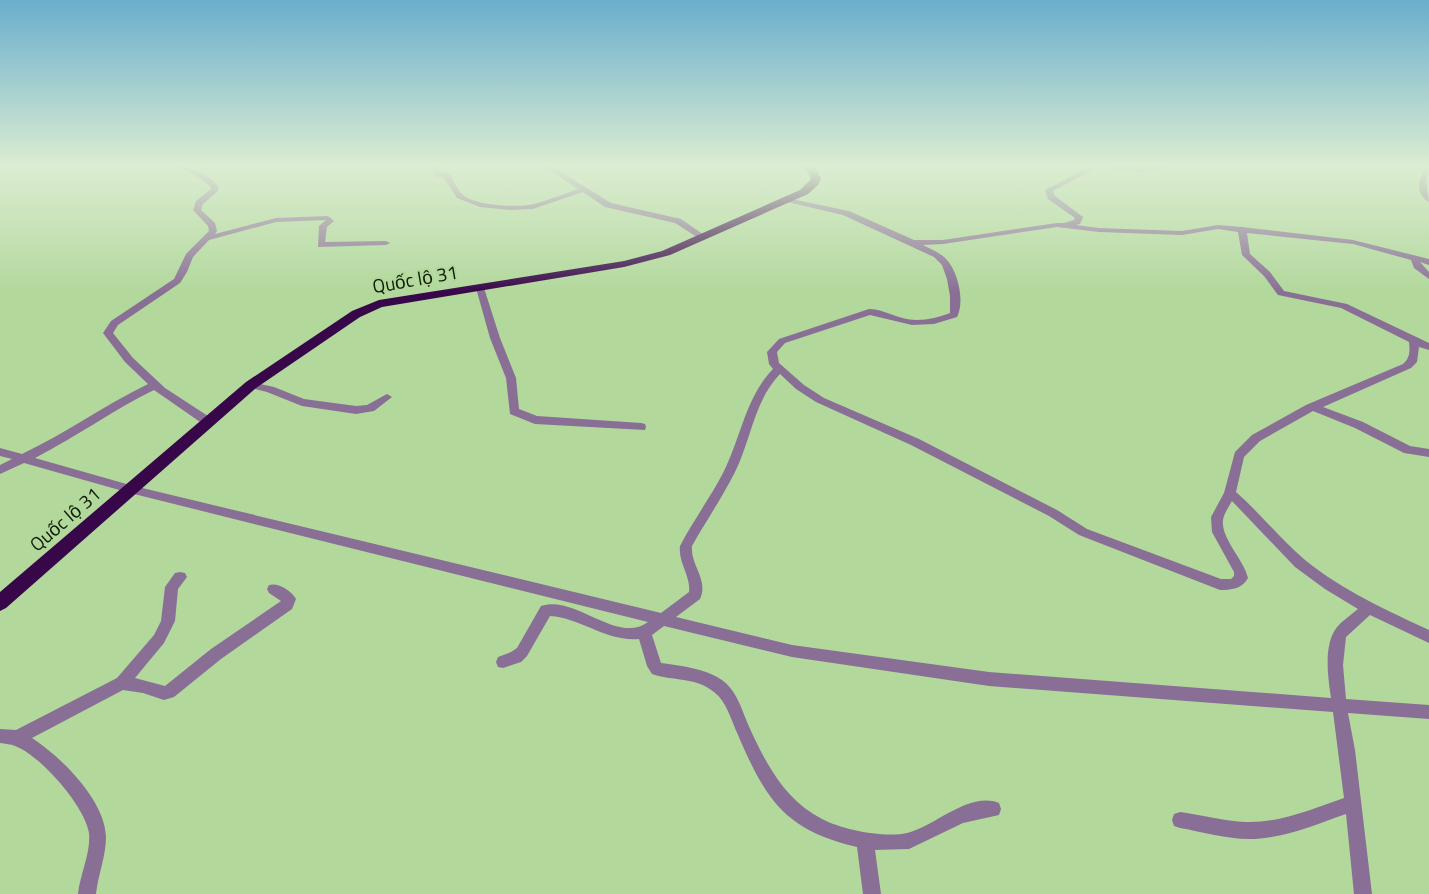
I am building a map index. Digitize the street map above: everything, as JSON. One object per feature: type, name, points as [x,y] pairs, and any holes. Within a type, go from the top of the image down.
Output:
[{"type":"highway","name":"Quốc lộ 31","points":[[0,603],[207,421],[251,385],[356,314],[379,304],[624,264],[666,253],[769,209]]},
{"type":"street","points":[[197,209],[213,228],[208,238],[189,256],[183,272],[177,281],[119,319],[109,330],[109,337],[155,385],[207,421]]},
{"type":"street","points":[[625,209],[678,220],[703,237]]},
{"type":"street","points":[[828,209],[846,213],[934,254],[948,266],[956,311],[954,315],[936,320],[908,322],[880,312],[868,312],[782,341],[772,352],[771,358],[778,370],[820,400],[915,442],[1053,513],[1082,532],[1220,584],[1229,585],[1237,583],[1241,578],[1240,572],[1218,532],[1217,517],[1230,494],[1239,455],[1256,438],[1313,407],[1412,362],[1416,351],[1414,340]]},
{"type":"street","points":[[1067,209],[1079,217],[1077,222],[1067,226]]},
{"type":"street","points":[[208,238],[276,220],[328,218],[330,219],[322,226],[321,244],[386,243]]},
{"type":"street","points":[[913,243],[943,242],[1047,225],[1099,230],[1182,233],[1209,228],[1242,229],[1353,242],[1429,262]]},
{"type":"street","points":[[1242,229],[1246,255],[1267,274],[1281,293],[1344,306],[1429,347]]},
{"type":"street","points":[[1415,258],[1417,266],[1429,276]]},
{"type":"street","points":[[480,288],[495,338],[511,378],[514,411],[535,420],[561,420],[641,427]]},
{"type":"street","points":[[503,662],[516,657],[522,652],[546,610],[584,618],[618,633],[629,635],[644,633],[695,595],[697,584],[684,554],[686,546],[733,464],[754,405],[765,384],[778,370]]},
{"type":"street","points":[[0,470],[59,441],[126,400],[155,385]]},
{"type":"street","points":[[251,385],[270,388],[302,402],[356,410],[370,408],[387,397]]},
{"type":"street","points":[[1313,407],[1358,425],[1408,450],[1429,453]]},
{"type":"street","points":[[0,452],[130,489],[792,652],[989,678],[1429,712]]},
{"type":"street","points":[[1230,494],[1299,562],[1324,583],[1368,608],[1429,636]]},
{"type":"street","points":[[17,738],[122,684],[158,639],[168,621],[172,587],[180,577]]},
{"type":"street","points":[[122,684],[143,686],[164,693],[174,690],[216,654],[287,605],[289,599],[274,589]]},
{"type":"street","points":[[1363,894],[1351,804],[1347,751],[1337,683],[1339,636],[1342,629],[1361,618],[1368,608]]},
{"type":"street","points":[[644,633],[657,669],[703,679],[726,692],[756,761],[777,796],[802,818],[835,832],[865,840],[908,842],[970,811],[993,809]]},
{"type":"street","points":[[0,736],[17,738],[46,757],[68,782],[92,815],[97,834],[87,894]]},
{"type":"street","points":[[1180,820],[1225,828],[1257,830],[1295,823],[1351,804]]},
{"type":"street","points":[[865,840],[872,894]]}]
